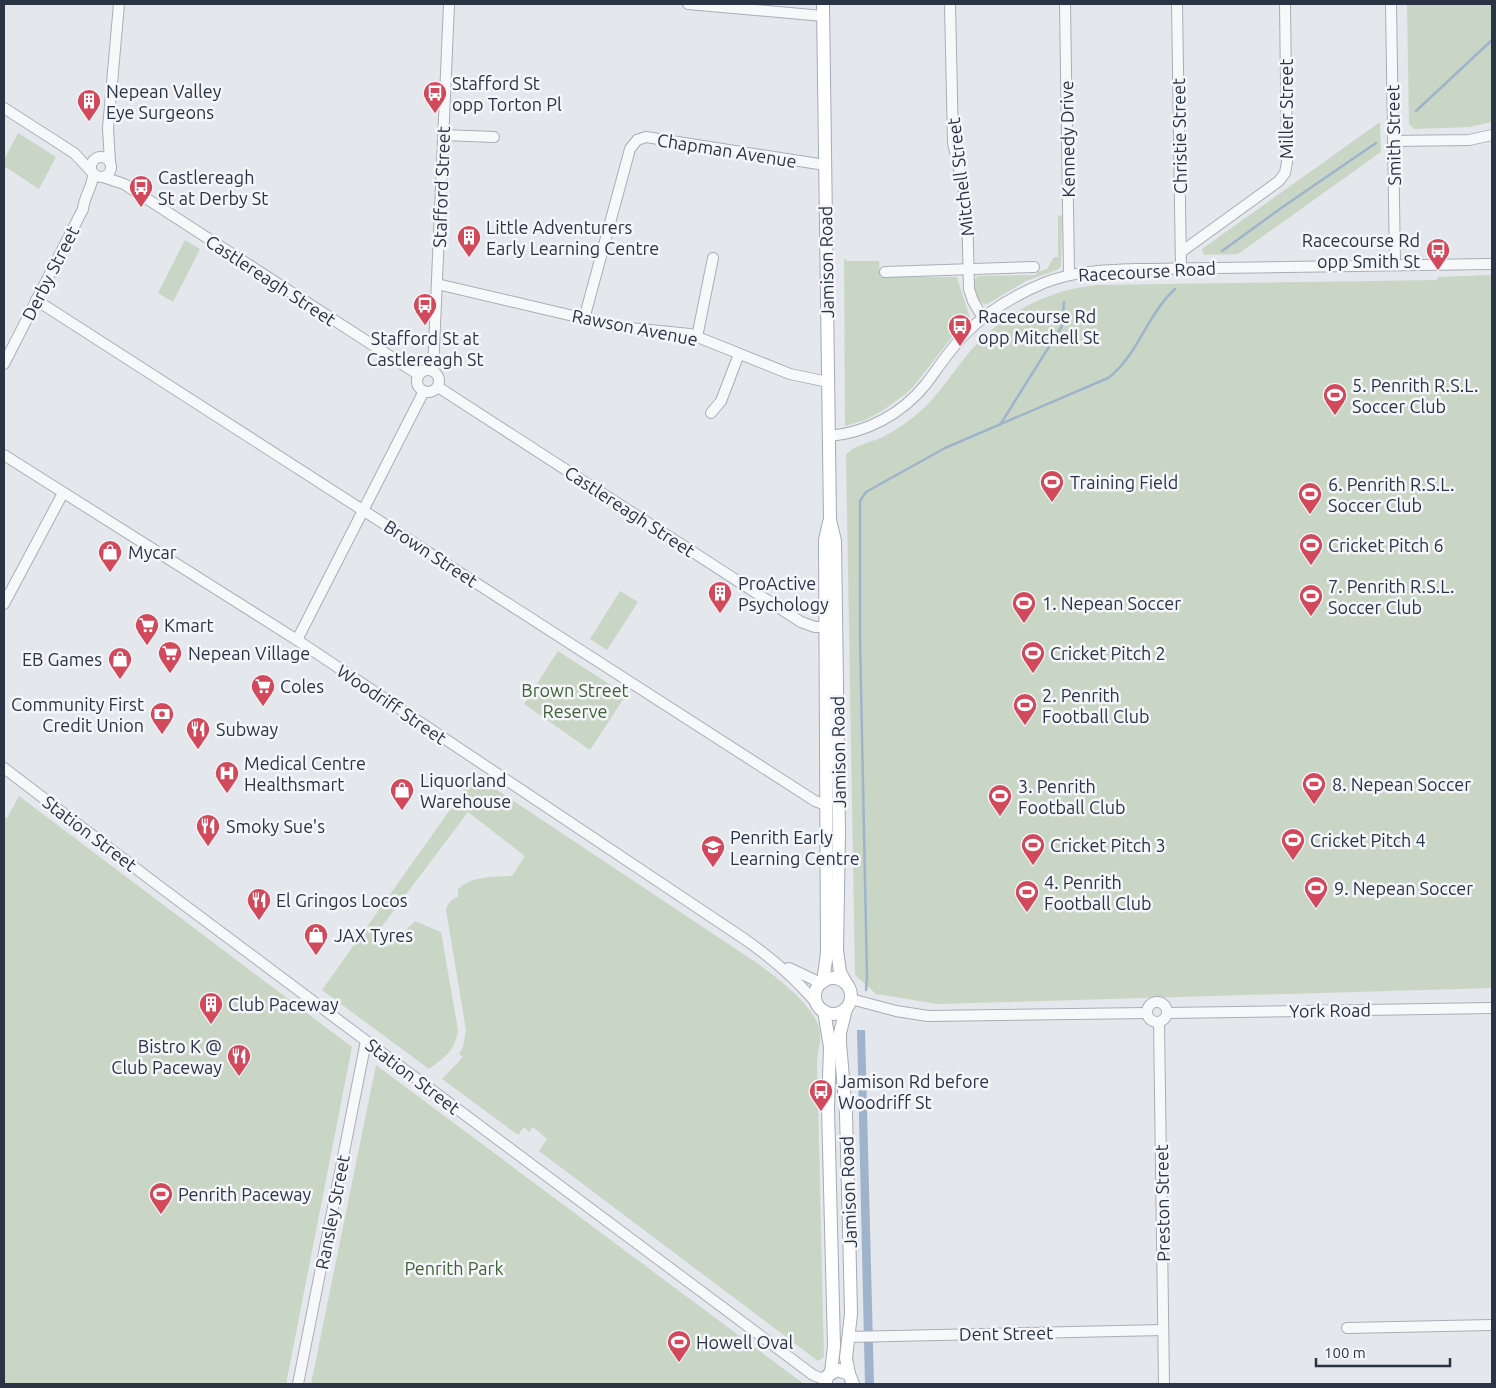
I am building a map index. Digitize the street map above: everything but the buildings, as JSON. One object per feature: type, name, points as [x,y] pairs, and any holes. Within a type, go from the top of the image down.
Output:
[{"type":"main road","name":"Jamison Road","points":[[823,10],[830,520],[835,541],[839,832],[837,950],[840,972],[846,983]]},
{"type":"main road","name":"Jamison Road","points":[[822,982],[827,953],[825,540],[830,520]]},
{"type":"main road","points":[[835,978],[846,983],[851,993],[848,1004],[839,1013],[833,1014],[821,1008],[816,993],[822,982],[835,978]]},
{"type":"main road","name":"Jamison Road","points":[[848,1004],[840,1033],[840,1044],[846,1114],[851,1314],[846,1358],[851,1379]]},
{"type":"main road","name":"Jamison Road","points":[[821,1008],[830,1048],[828,1107],[834,1346],[827,1379]]},
{"type":"main road","points":[[827,1379],[842,1370],[851,1379]]},
{"type":"street","points":[[108,128],[101,151],[90,165],[97,175],[108,174],[110,164],[108,128],[119,4]]},
{"type":"street","name":"Stafford Street","points":[[433,371],[449,4]]},
{"type":"street","points":[[688,4],[823,10]]},
{"type":"street","name":"Mitchell Street","points":[[950,4],[953,143],[967,204],[968,282],[971,295],[983,318]]},
{"type":"street","name":"Kennedy Drive","points":[[1065,4],[1069,275]]},
{"type":"street","name":"Christie Street","points":[[1177,4],[1181,268]]},
{"type":"street","name":"Miller Street","points":[[1181,252],[1279,181],[1285,174],[1287,162],[1285,4]]},
{"type":"street","name":"Smith Street","points":[[1391,4],[1395,266]]},
{"type":"street","name":"Castlereagh Street","points":[[4,108],[74,153],[97,175],[124,184],[419,375]]},
{"type":"street","points":[[443,135],[494,137]]},
{"type":"street","points":[[1393,141],[1469,140],[1492,135]]},
{"type":"street","name":"Chapman Avenue","points":[[584,319],[630,149],[637,140],[646,137],[825,165]]},
{"type":"street","name":"Castlereagh Street","points":[[74,153],[96,158]]},
{"type":"street","points":[[96,158],[106,158],[110,164]]},
{"type":"street","name":"Castlereagh Street","points":[[110,164],[124,184]]},
{"type":"street","name":"Derby Street","points":[[4,364],[83,209],[85,199],[97,175]]},
{"type":"street","points":[[697,337],[713,258]]},
{"type":"street","name":"Racecourse Road","points":[[829,436],[844,435],[861,430],[905,406],[925,386],[955,345],[983,318],[1022,293],[1069,275],[1098,270],[1492,264]]},
{"type":"street","points":[[885,272],[1034,268]]},
{"type":"street","name":"Rawson Avenue","points":[[437,284],[626,328],[686,334],[790,374],[828,382]]},
{"type":"street","name":"Brown Street","points":[[36,300],[815,801],[826,805]]},
{"type":"street","points":[[711,413],[721,401],[739,354]]},
{"type":"street","points":[[424,371],[433,371],[438,376],[438,387],[432,392],[424,391],[418,384],[419,375],[424,371]]},
{"type":"street","name":"Castlereagh Street","points":[[438,387],[801,622],[814,627],[825,627]]},
{"type":"street","points":[[297,640],[424,391]]},
{"type":"street","name":"Woodriff Street","points":[[4,455],[297,640],[775,961],[804,976],[822,982]]},
{"type":"street","points":[[4,604],[64,492]]},
{"type":"street","name":"Station Street","points":[[4,768],[807,1371],[827,1379]]},
{"type":"street","name":"Woodriff Street","points":[[775,961],[799,982],[821,1008]]},
{"type":"street","name":"York Road","points":[[848,1004],[928,1016],[1147,1013],[1148,1007],[1155,1002],[1163,1005],[1167,1013],[1492,1008]]},
{"type":"street","points":[[1147,1013],[1152,1022],[1159,1022],[1164,1019],[1167,1013]]},
{"type":"street","name":"Preston Street","points":[[1159,1022],[1164,1384]]},
{"type":"street","name":"Ransley Street","points":[[298,1384],[366,1041]]},
{"type":"street","points":[[1347,1328],[1492,1325]]},
{"type":"street","name":"Dent Street","points":[[848,1337],[1163,1330]]},
{"type":"green space","points":[[1407,4],[1492,4],[1492,122],[1469,127],[1414,129],[1409,124]]},
{"type":"green space","points":[[1380,122],[1381,152],[1238,254],[1204,255],[1202,249]]},
{"type":"green space","points":[[18,133],[56,157],[39,189],[4,166],[4,160]]},
{"type":"green space","points":[[1062,215],[1061,266],[1059,269],[1026,281],[987,304],[976,298],[973,289],[978,276],[1036,275],[1037,272],[1047,269],[1054,257],[1058,257],[1058,216]]},
{"type":"green space","points":[[185,240],[200,249],[173,302],[158,293]]},
{"type":"green space","points":[[844,258],[847,261],[879,261],[880,277],[957,277],[970,318],[952,337],[913,387],[904,395],[882,411],[865,420],[845,426]]},
{"type":"green space","points":[[1492,275],[1492,988],[938,1004],[876,994],[855,975],[846,455],[858,446],[887,435],[915,416],[936,395],[967,355],[994,328],[1025,307],[1061,292],[1098,285],[1437,280],[1437,277]]},
{"type":"green space","points":[[620,591],[638,602],[607,650],[590,639]]},
{"type":"green space","name":"Brown Street Reserve","points":[[558,651],[626,695],[590,750],[524,704]]},
{"type":"green space","points":[[476,776],[757,963],[794,993],[804,1003],[817,1022],[820,1032],[817,1060],[824,1357],[818,1361],[539,1151],[547,1139],[533,1127],[529,1132],[524,1127],[518,1135],[442,1079],[463,1057],[459,1054],[463,1047],[466,1030],[446,910],[449,903],[458,897],[458,889],[476,879],[512,876],[525,856],[468,812],[374,937],[387,947],[398,933],[403,937],[407,929],[415,921],[441,932],[458,1030],[457,1037],[448,1053],[429,1069],[322,990]]},
{"type":"green space","name":"Penrith Paceway","points":[[19,796],[352,1047],[286,1384],[4,1384],[4,817],[7,818]]},
{"type":"green space","name":"Penrith Park","points":[[376,1065],[804,1384],[311,1384]]},
{"type":"water","points":[[857,1030],[865,1030],[874,1384],[865,1384]]},
{"type":"waterway","points":[[1416,111],[1492,40]]},
{"type":"waterway","points":[[1222,251],[1376,143]]},
{"type":"waterway","points":[[866,990],[860,638],[860,501],[866,492],[945,448],[1108,378],[1127,359],[1157,310],[1175,289]]},
{"type":"waterway","points":[[1000,425],[1062,326],[1064,302]]},
{"type":"place","name":"Stafford St opp Torton Pl","points":[[435,114]]},
{"type":"place","name":"Nepean Valley Eye Surgeons","points":[[89,122]]},
{"type":"place","name":"Castlereagh St at Derby St","points":[[141,208]]},
{"type":"place","name":"Little Adventurers Early Learning Centre","points":[[469,258]]},
{"type":"place","name":"Racecourse Rd opp Smith St","points":[[1438,271]]},
{"type":"place","name":"Stafford St at Castlereagh St","points":[[425,326]]},
{"type":"place","name":"Racecourse Rd opp Mitchell St","points":[[960,347]]},
{"type":"place","name":"5. Penrith R.S.L. Soccer Club","points":[[1335,416]]},
{"type":"place","name":"Training Field","points":[[1052,503]]},
{"type":"place","name":"6. Penrith R.S.L. Soccer Club","points":[[1310,515]]},
{"type":"place","name":"Cricket Pitch 6","points":[[1311,566]]},
{"type":"place","name":"Mycar","points":[[110,573]]},
{"type":"place","name":"ProActive Psychology","points":[[720,614]]},
{"type":"place","name":"7. Penrith R.S.L. Soccer Club","points":[[1311,617]]},
{"type":"place","name":"1. Nepean Soccer","points":[[1024,624]]},
{"type":"place","name":"Kmart","points":[[147,646]]},
{"type":"place","name":"Nepean Village","points":[[170,674]]},
{"type":"place","name":"Cricket Pitch 2","points":[[1033,674]]},
{"type":"place","name":"EB Games","points":[[120,680]]},
{"type":"place","name":"Coles","points":[[263,707]]},
{"type":"place","name":"2. Penrith Football Club","points":[[1025,726]]},
{"type":"place","name":"Community First Credit Union","points":[[162,735]]},
{"type":"place","name":"Subway","points":[[198,750]]},
{"type":"place","name":"Medical Centre Healthsmart","points":[[227,794]]},
{"type":"place","name":"8. Nepean Soccer","points":[[1314,805]]},
{"type":"place","name":"Liquorland Warehouse","points":[[402,811]]},
{"type":"place","name":"3. Penrith Football Club","points":[[1000,817]]},
{"type":"place","name":"Smoky Sue's","points":[[208,847]]},
{"type":"place","name":"Cricket Pitch 4","points":[[1293,861]]},
{"type":"place","name":"Cricket Pitch 3","points":[[1033,866]]},
{"type":"place","name":"Penrith Early Learning Centre","points":[[713,868]]},
{"type":"place","name":"9. Nepean Soccer","points":[[1316,909]]},
{"type":"place","name":"4. Penrith Football Club","points":[[1027,913]]},
{"type":"place","name":"El Gringos Locos","points":[[259,921]]},
{"type":"place","name":"JAX Tyres","points":[[316,956]]},
{"type":"place","name":"Club Paceway","points":[[211,1025]]},
{"type":"place","name":"Bistro K @ Club Paceway","points":[[239,1077]]},
{"type":"place","name":"Jamison Rd before Woodriff St","points":[[821,1112]]},
{"type":"place","name":"Penrith Paceway","points":[[161,1215]]},
{"type":"place","name":"Howell Oval","points":[[679,1363]]}]
